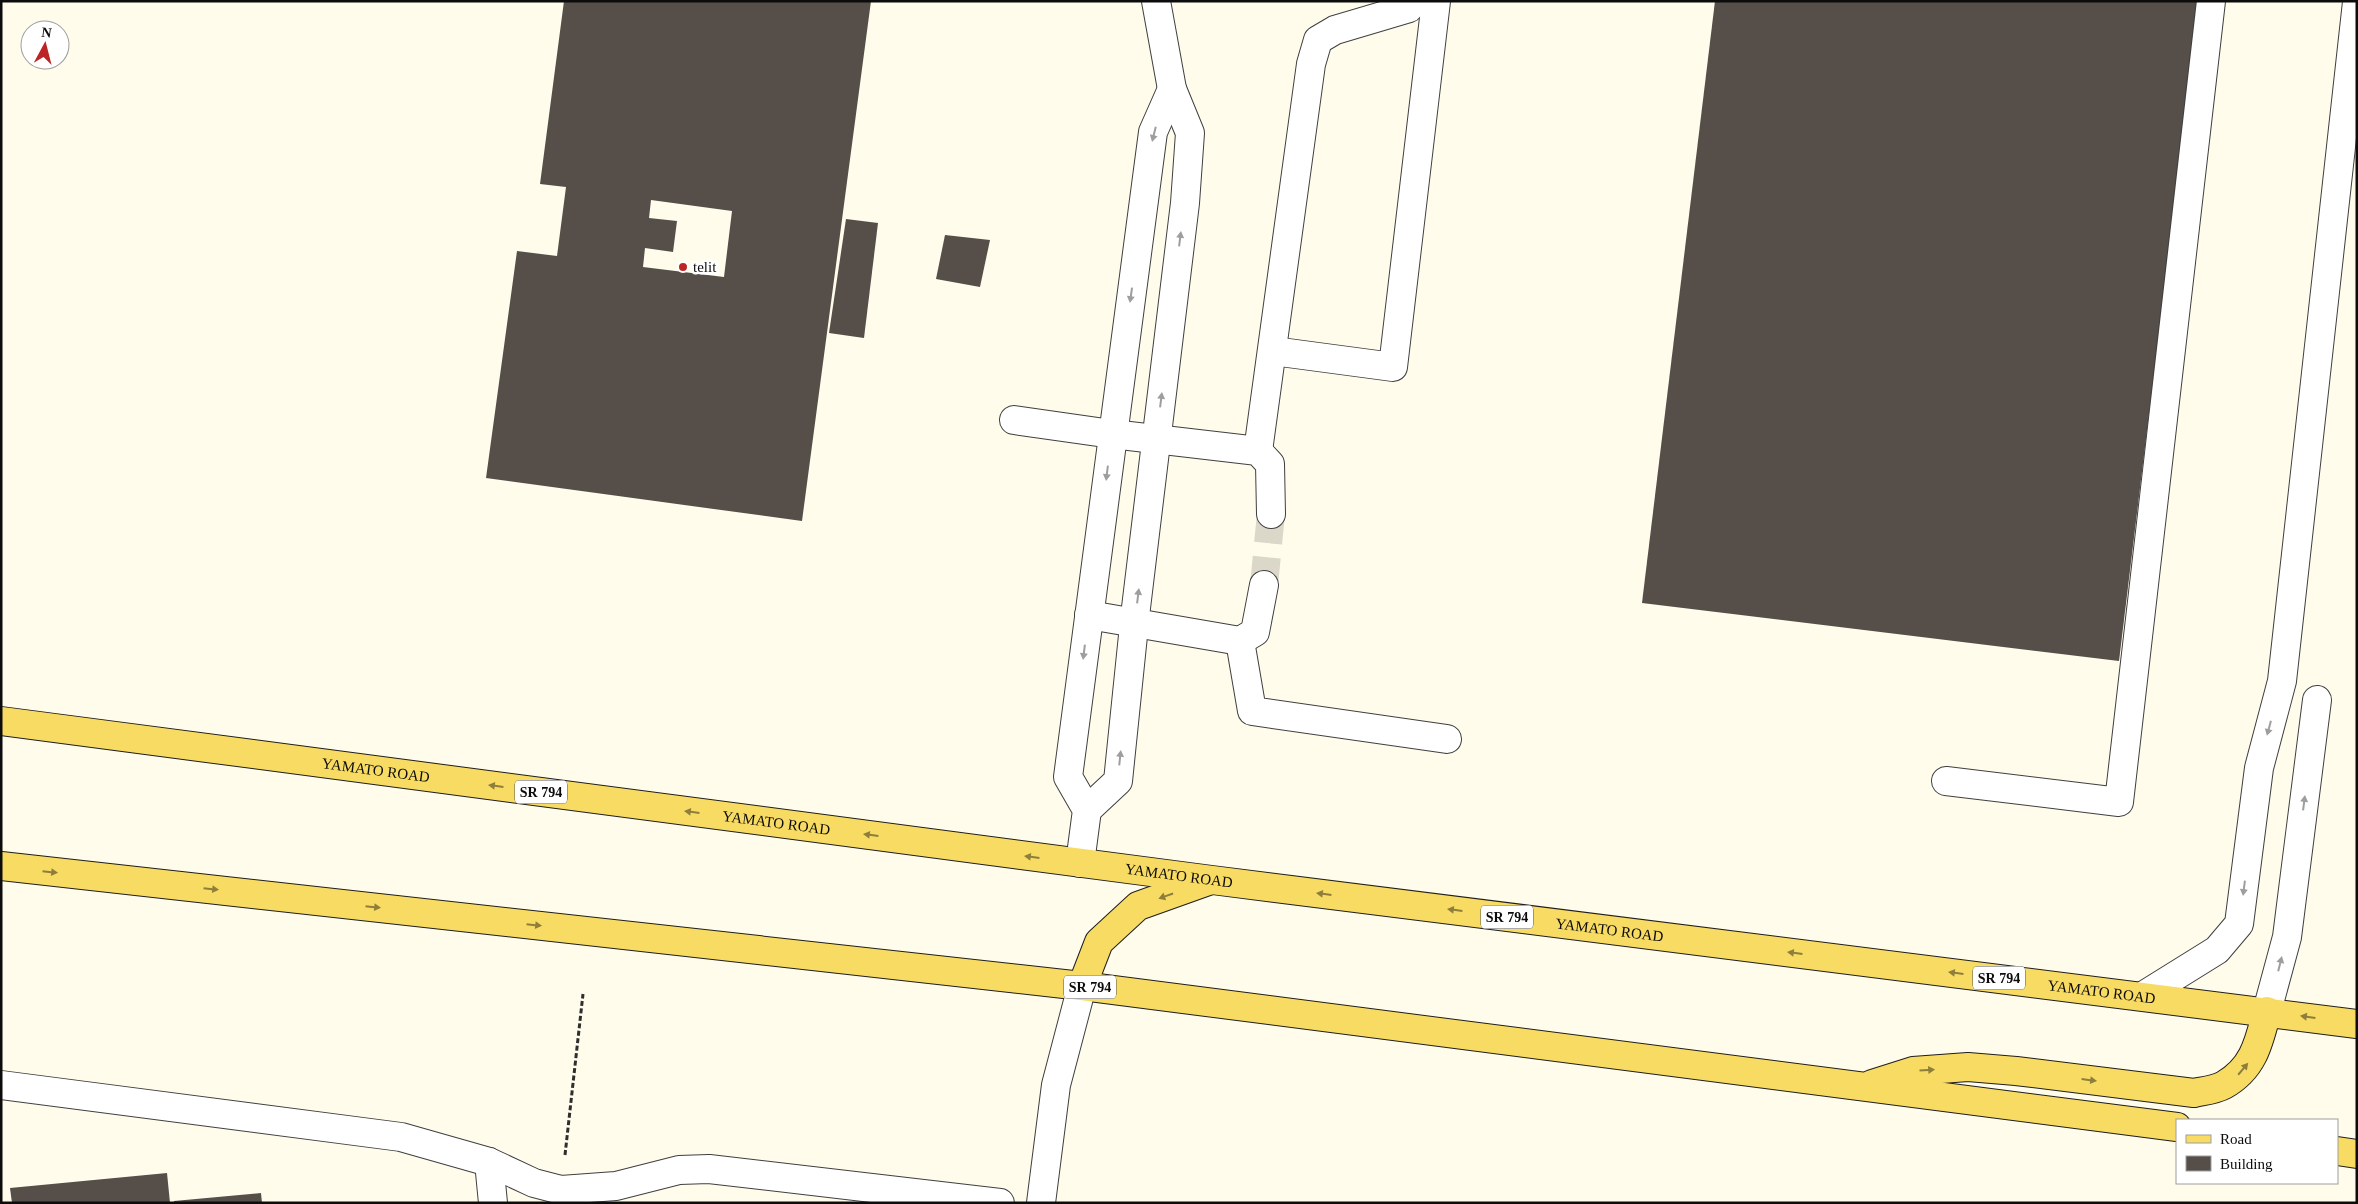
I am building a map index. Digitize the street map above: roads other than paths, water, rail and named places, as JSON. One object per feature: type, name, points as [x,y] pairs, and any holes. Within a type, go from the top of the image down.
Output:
[{"type":"main road","name":"YAMATO ROAD","points":[[1,721],[1212,880],[2267,1011],[2357,1024]]},
{"type":"main road","name":"SR 794","points":[[1,866],[1082,986],[2176,1127]]},
{"type":"main road","points":[[1082,986],[1099,942],[1138,906],[1212,880]]},
{"type":"main road","points":[[1863,1086],[1913,1071],[1968,1067],[2016,1071],[2194,1093],[2223,1086],[2238,1075],[2256,1052],[2267,1011]]},
{"type":"main road","points":[[2338,1151],[2357,1154]]},
{"type":"lane","points":[[1086,810],[1118,781],[1156,439],[1185,203],[1190,133],[1172,89],[1156,1]]},
{"type":"lane","points":[[1258,451],[1273,351],[1310,64],[1318,40],[1335,30],[1409,8],[1414,1]]},
{"type":"lane","points":[[1273,351],[1393,367],[1436,1]]},
{"type":"lane","points":[[1946,781],[2119,802],[2211,1]]},
{"type":"lane","points":[[2143,996],[2217,950],[2240,924],[2258,768],[2282,681],[2357,2]]},
{"type":"lane","points":[[1080,863],[1086,810],[1068,777],[1153,132],[1172,89]]},
{"type":"lane","points":[[1014,420],[1112,434],[1258,451],[1270,464],[1271,514]]},
{"type":"lane","points":[[1089,616],[1135,622],[1240,641],[1255,632],[1264,585]]},
{"type":"lane","points":[[1240,641],[1252,711],[1447,739]]},
{"type":"lane","points":[[2267,1011],[2287,937],[2317,700]]},
{"type":"lane","points":[[1041,1203],[1056,1085],[1082,986]]},
{"type":"lane","points":[[1,1085],[401,1137],[489,1162],[534,1183],[561,1190],[617,1194],[678,1170],[710,1169],[1000,1203]]},
{"type":"lane","points":[[489,1162],[493,1203]]},
{"type":"tunnel","points":[[1264,585],[1271,514]]},
{"type":"place","name":"telit","points":[[683,267]]}]
